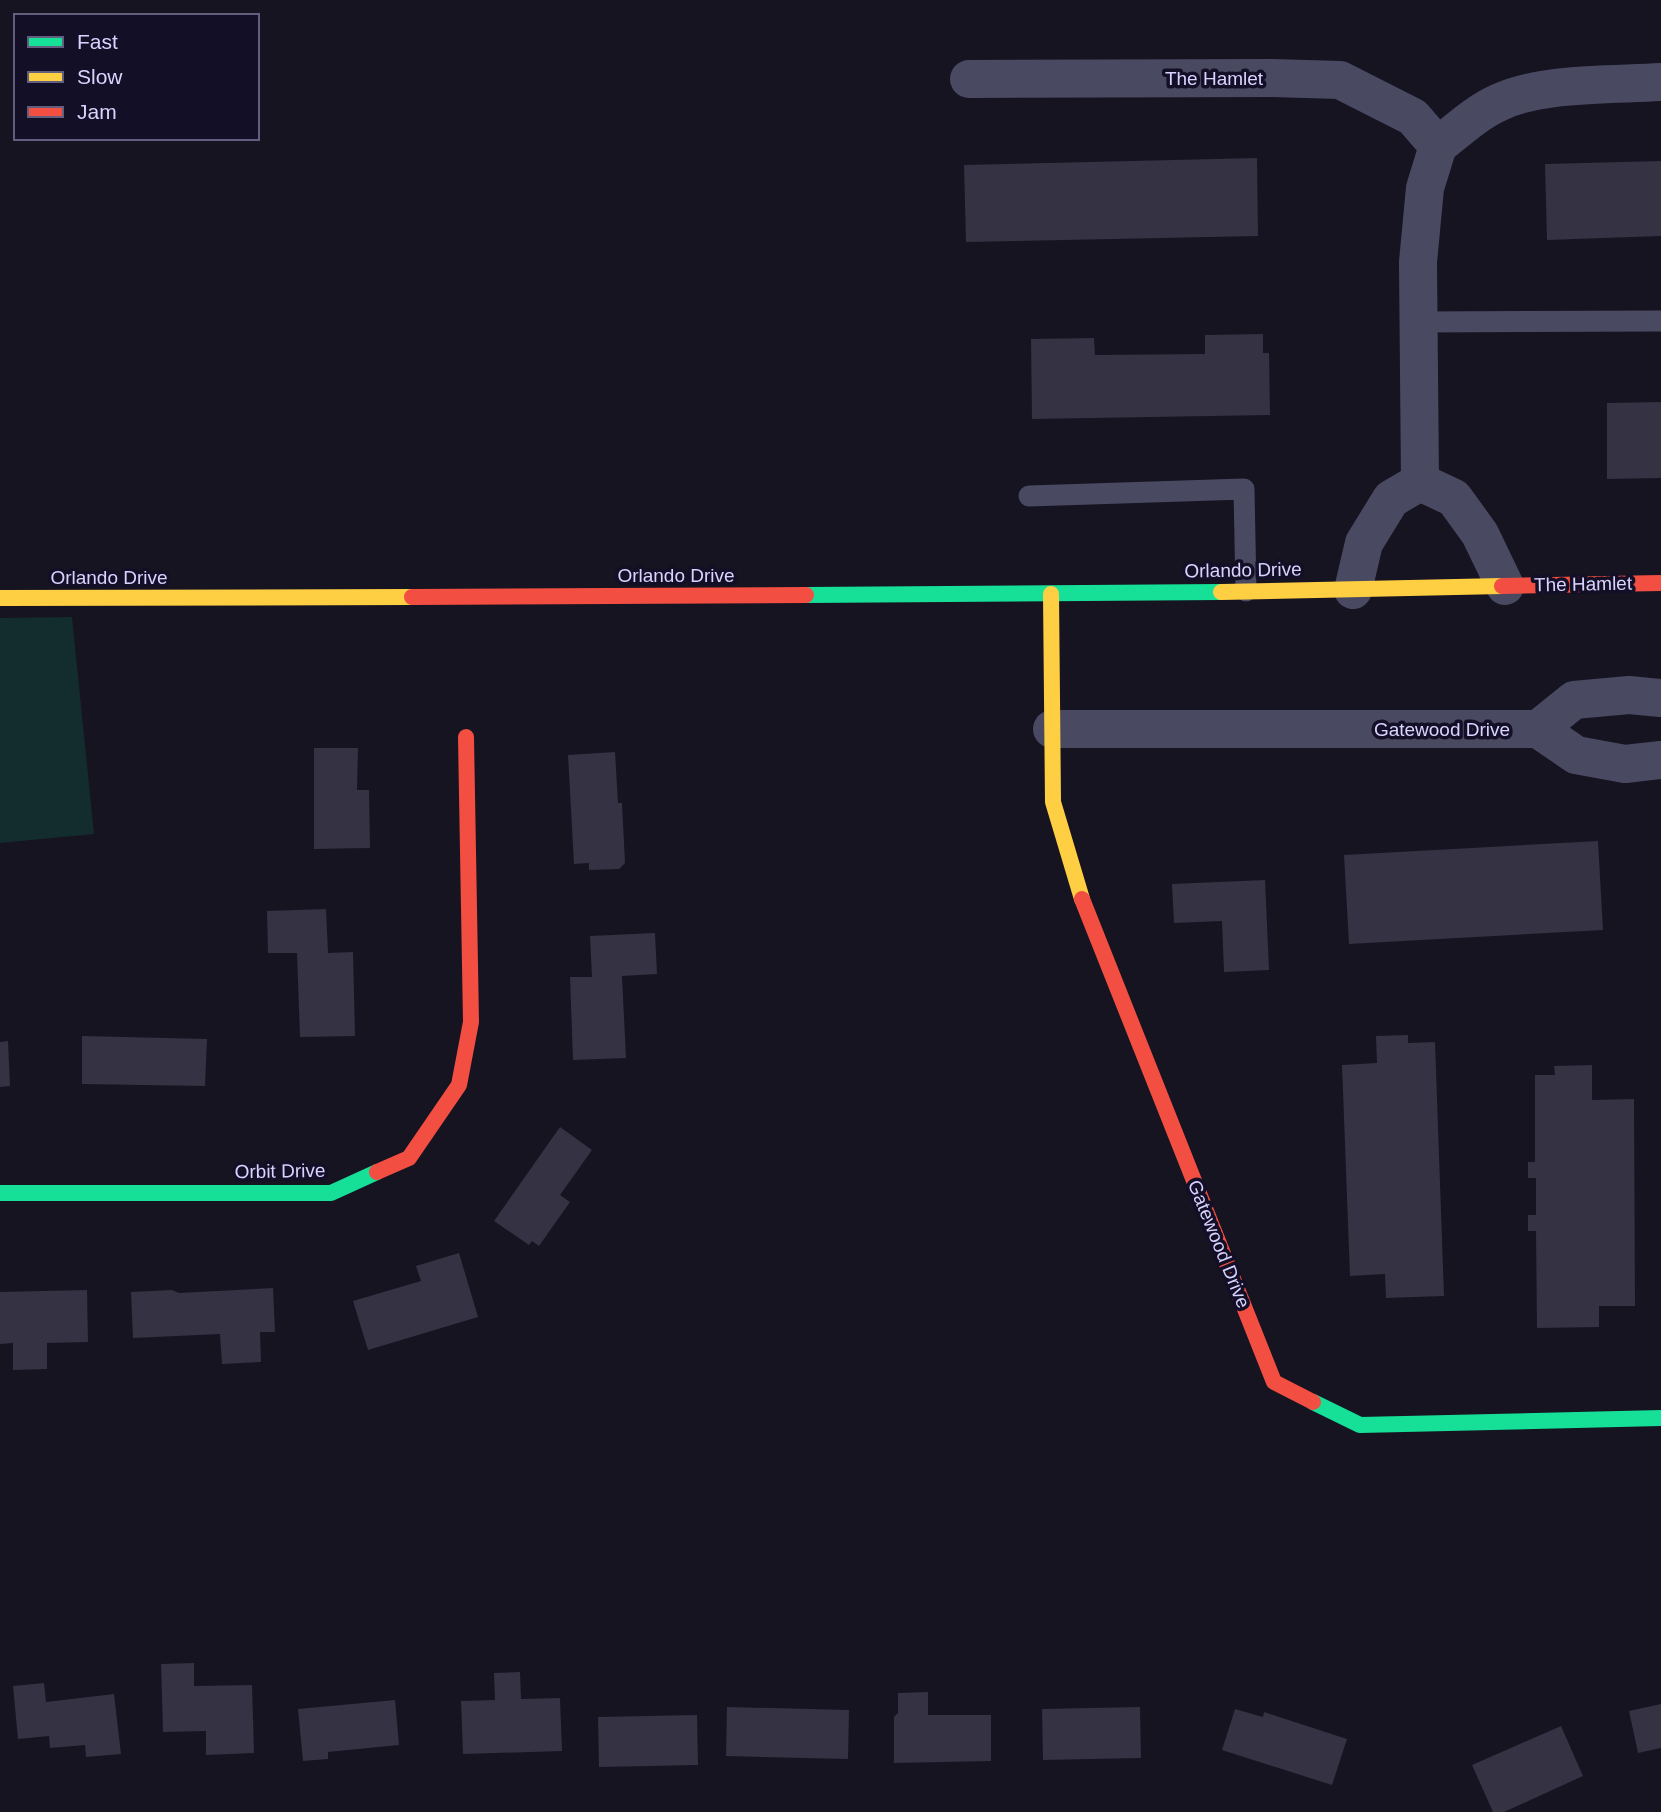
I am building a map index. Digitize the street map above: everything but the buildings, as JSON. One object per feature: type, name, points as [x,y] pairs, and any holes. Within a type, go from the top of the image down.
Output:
[{"type":"street","name":"The Hamlet","points":[[969,79],[1340,80],[1413,117],[1438,146]]},
{"type":"street","points":[[1420,482],[1418,261],[1425,188],[1438,146],[1471,119],[1501,101],[1541,90],[1661,82]]},
{"type":"street","points":[[1420,482],[1454,498],[1480,534],[1505,586]]},
{"type":"street","points":[[1353,590],[1364,543],[1391,499],[1420,482]]},
{"type":"street","name":"The Hamlet","points":[[1353,590],[1661,583]]},
{"type":"street","name":"Orlando Drive","points":[[0,598],[1051,594],[1353,590]]},
{"type":"street","name":"Gatewood Drive","points":[[1051,594],[1053,802],[1080,894],[1274,1382],[1360,1425],[1661,1418]]},
{"type":"street","name":"Gatewood Drive","points":[[1538,729],[1574,701],[1629,695],[1661,698]]},
{"type":"street","name":"Gatewood Drive","points":[[1052,729],[1538,729],[1576,755],[1625,764],[1661,760]]},
{"type":"street","name":"Orbit Drive","points":[[0,1193],[331,1193],[409,1158],[459,1085],[471,1022],[466,737]]},
{"type":"lane","points":[[1419,322],[1661,321]]},
{"type":"lane","points":[[1029,496],[1244,489],[1246,591]]},
{"type":"green space","points":[[72,617],[94,834],[0,843],[0,618]]},
{"type":"traffic: fast","points":[[806,595],[1221,592]]},
{"type":"traffic: fast","points":[[0,1193],[331,1193],[377,1172]]},
{"type":"traffic: fast","points":[[1313,1402],[1360,1425],[1661,1418]]},
{"type":"traffic: slow","points":[[1221,592],[1502,586]]},
{"type":"traffic: slow","points":[[1051,594],[1053,802],[1082,899]]},
{"type":"traffic: slow","points":[[0,598],[412,597]]},
{"type":"traffic: jam","points":[[1502,586],[1661,583]]},
{"type":"traffic: jam","points":[[412,597],[806,595]]},
{"type":"traffic: jam","points":[[377,1172],[409,1158],[459,1085],[471,1022],[466,737]]},
{"type":"traffic: jam","points":[[1082,899],[1274,1382],[1313,1402]]}]
